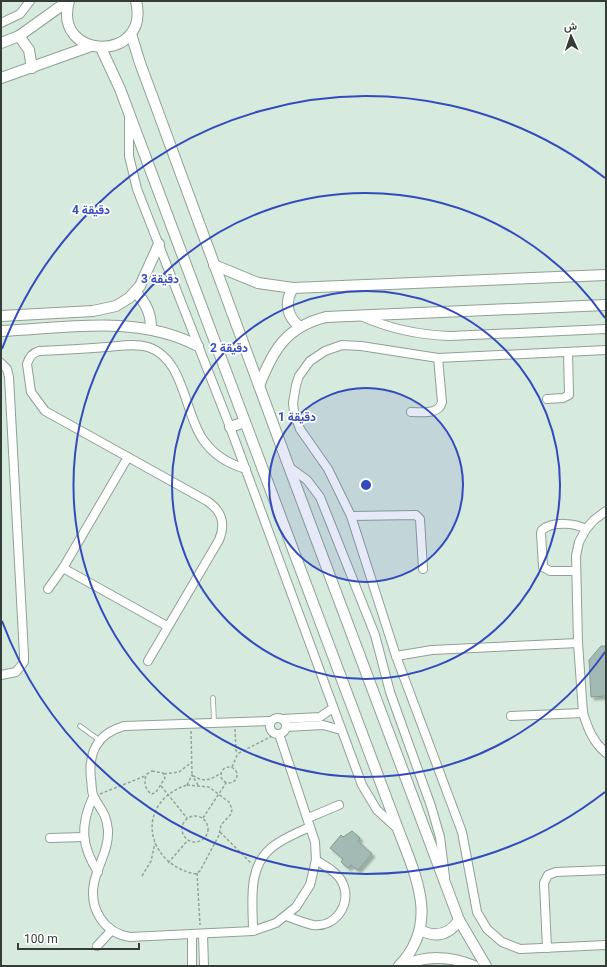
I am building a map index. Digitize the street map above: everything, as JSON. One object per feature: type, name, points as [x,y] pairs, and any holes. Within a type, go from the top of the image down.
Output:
[{"type":"street","points":[[1,23],[20,14],[30,1]]},
{"type":"street","points":[[1,42],[19,36],[68,1]]},
{"type":"street","points":[[68,1],[66,13],[69,25],[76,36],[96,47],[115,75],[398,829],[420,893],[422,907],[420,930],[411,951],[399,966]]},
{"type":"street","points":[[1,78],[96,47],[118,44],[131,34],[137,18],[136,1]]},
{"type":"street","points":[[131,34],[140,63],[214,265],[459,920],[486,966]]},
{"type":"street","points":[[19,36],[29,50],[32,68]]},
{"type":"street","points":[[129,112],[128,134],[131,167],[137,188],[246,469],[341,730],[366,794],[380,814],[398,829]]},
{"type":"street","points":[[1,316],[101,311],[116,306],[135,292],[144,278],[159,244]]},
{"type":"street","points":[[214,265],[258,283],[293,288],[606,275]]},
{"type":"street","points":[[293,288],[289,297],[288,312],[300,327]]},
{"type":"street","points":[[135,292],[143,300],[148,311],[151,328]]},
{"type":"street","points":[[259,386],[274,352],[286,338],[300,327],[326,317],[606,305]]},
{"type":"street","points":[[359,315],[394,329],[431,336],[606,329]]},
{"type":"street","points":[[1,331],[121,325],[151,328],[172,334],[198,346]]},
{"type":"street","points":[[148,661],[223,532],[221,514],[215,506],[45,411],[31,392],[27,364],[31,355],[39,352],[139,345],[155,350],[162,355],[173,368],[202,440],[222,458],[246,469]]},
{"type":"street","points":[[606,350],[438,358],[361,346],[342,345],[325,351],[307,365],[299,376],[293,403],[296,421],[331,475],[351,516],[396,656],[462,832],[477,912],[487,929],[502,942],[520,949],[606,945]]},
{"type":"street","points":[[547,399],[564,398],[569,395],[568,352]]},
{"type":"street","points":[[411,412],[435,411],[440,408],[442,402],[438,358]]},
{"type":"street","points":[[1,363],[7,369],[9,377],[24,655],[24,662],[16,672],[1,674]]},
{"type":"street","points":[[230,427],[245,422]]},
{"type":"street","points":[[48,589],[63,568],[128,457]]},
{"type":"street","points":[[289,467],[307,480],[320,497],[374,635],[390,692],[419,768],[436,821],[443,853],[446,885]]},
{"type":"street","points":[[606,511],[594,520],[586,529],[579,542],[575,571],[583,713],[589,732],[600,748],[606,753]]},
{"type":"street","points":[[351,516],[416,515],[420,519],[423,569]]},
{"type":"street","points":[[575,571],[550,572],[543,567],[541,533],[542,530],[550,526],[568,524],[578,525],[586,529]]},
{"type":"street","points":[[63,568],[167,626]]},
{"type":"street","points":[[396,656],[432,650],[578,643]]},
{"type":"street","points":[[98,872],[88,857],[84,837],[84,819],[93,797],[89,766],[92,752],[99,740],[114,728],[124,726],[271,721],[276,718],[320,717],[333,708]]},
{"type":"street","points":[[511,716],[583,713]]},
{"type":"street","points":[[282,719],[286,727]]},
{"type":"street","points":[[93,797],[103,810],[108,830],[106,852],[98,872],[93,894],[95,905],[104,924],[111,931],[120,936],[130,937],[202,935],[253,932],[276,923],[296,907],[307,890],[314,872],[316,860],[314,842],[308,818],[277,734],[270,728],[271,721]]},
{"type":"street","points":[[286,727],[323,725],[341,730]]},
{"type":"street","points":[[277,734],[284,732],[286,727]]},
{"type":"street","points":[[308,818],[339,805]]},
{"type":"street","points":[[253,932],[254,881],[256,870],[270,849],[310,827]]},
{"type":"street","points":[[50,838],[84,837]]},
{"type":"street","points":[[286,916],[313,925],[324,924],[333,920],[340,913],[345,904],[346,893],[343,883],[337,875],[316,860]]},
{"type":"street","points":[[547,948],[544,883],[548,875],[556,872],[606,870]]},
{"type":"street","points":[[420,930],[428,934],[437,935],[446,933],[454,928],[459,920]]},
{"type":"street","points":[[97,946],[111,931]]},
{"type":"street","points":[[192,935],[192,966]]},
{"type":"street","points":[[202,935],[204,966]]},
{"type":"street","points":[[403,966],[418,960],[444,958],[457,960],[474,966]]},
{"type":"lane","points":[[213,698],[214,722]]},
{"type":"lane","points":[[80,726],[99,740]]},
{"type":"path","points":[[234,722],[236,751],[238,753]]},
{"type":"path","points":[[187,785],[192,775],[190,723]]},
{"type":"path","points":[[232,767],[238,753],[277,734]]},
{"type":"path","points":[[93,797],[145,776],[152,771],[164,774],[179,772],[192,762]]},
{"type":"path","points":[[192,775],[199,780],[210,780],[221,773],[224,768],[232,767]]},
{"type":"path","points":[[221,773],[222,778],[226,782],[232,782],[236,779],[236,771],[232,767]]},
{"type":"path","points":[[145,776],[144,781],[150,794],[155,793],[161,786],[166,778],[164,774]]},
{"type":"path","points":[[192,775],[198,785]]},
{"type":"path","points":[[203,818],[226,782]]},
{"type":"path","points":[[197,873],[193,874],[168,862],[155,843],[152,830],[153,817],[159,804],[168,794],[187,785],[209,787],[229,802],[232,809],[231,814],[221,825],[220,832],[197,873],[202,935]]},
{"type":"path","points":[[161,786],[187,818]]},
{"type":"path","points":[[187,818],[195,816],[203,818],[208,828],[206,836],[200,841],[188,840]]},
{"type":"path","points":[[187,818],[182,829],[188,840]]},
{"type":"path","points":[[220,832],[256,870]]},
{"type":"path","points":[[168,862],[188,840]]},
{"type":"path","points":[[142,876],[151,861],[155,843]]},
{"type":"building","points":[[601,646],[606,646],[606,696],[591,697],[589,660]]},
{"type":"building","points":[[352,831],[360,838],[358,841],[372,854],[358,870],[351,865],[348,868],[341,862],[343,859],[330,848],[341,835],[343,837]]}]
